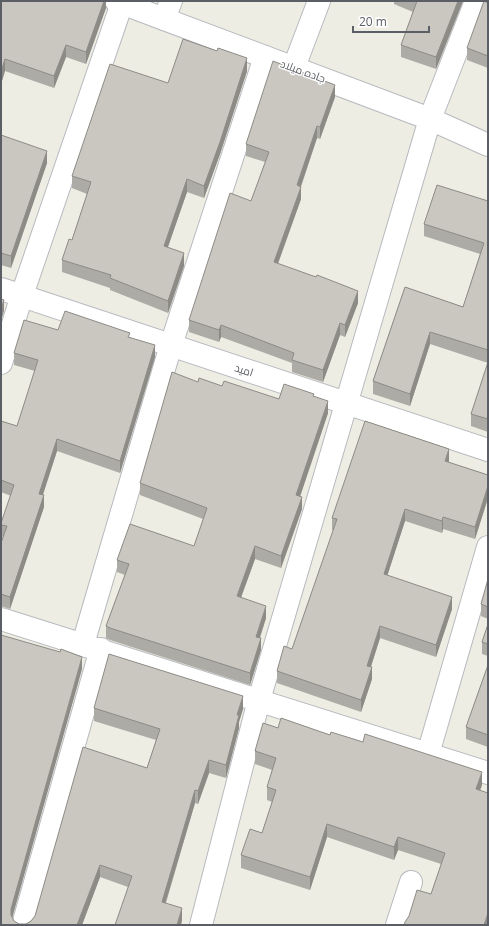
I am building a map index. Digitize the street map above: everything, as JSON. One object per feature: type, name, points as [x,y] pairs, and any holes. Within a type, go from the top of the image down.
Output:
[{"type":"street","points":[[294,67],[319,1]]},
{"type":"street","points":[[202,925],[259,700],[430,119],[476,1]]},
{"type":"street","points":[[1,363],[119,2]]},
{"type":"street","name":"جاده میلاد","points":[[119,2],[167,10],[265,57],[430,119],[488,145]]},
{"type":"street","points":[[24,925],[92,646],[171,345],[265,57]]},
{"type":"street","name":"امید","points":[[1,289],[488,450]]},
{"type":"street","points":[[428,754],[488,547]]},
{"type":"street","points":[[1,619],[92,646],[488,773]]},
{"type":"street","points":[[397,925],[411,882]]},
{"type":"building","points":[[1,1],[104,1],[86,52],[66,45],[54,76],[5,59],[1,72]]},
{"type":"building","points":[[417,1],[458,1],[436,57],[401,45]]},
{"type":"building","points":[[484,1],[488,3],[488,56],[467,48]]},
{"type":"building","points":[[183,39],[217,51],[218,48],[247,58],[204,186],[187,179],[164,246],[184,253],[168,301],[110,278],[111,275],[62,260],[69,239],[72,240],[91,182],[72,176],[110,64],[168,83]]},
{"type":"building","points":[[273,61],[335,85],[320,127],[317,126],[297,185],[301,187],[274,262],[316,277],[317,275],[358,291],[345,325],[340,323],[323,370],[292,360],[294,353],[221,325],[219,330],[189,320],[230,193],[251,201],[269,152],[246,144]]},
{"type":"building","points":[[1,135],[47,151],[11,256],[1,253]]},
{"type":"building","points":[[437,185],[488,201],[488,350],[430,332],[410,394],[373,381],[405,287],[463,307],[484,243],[424,224]]},
{"type":"building","points":[[1,299],[4,300],[1,309]]},
{"type":"building","points":[[65,311],[130,333],[128,337],[155,345],[120,461],[57,439],[39,494],[44,495],[10,597],[1,594],[1,543],[7,526],[1,525],[1,523],[14,485],[1,480],[1,421],[17,426],[38,360],[14,353],[24,320],[58,330]]},
{"type":"building","points":[[488,362],[488,419],[471,414]]},
{"type":"building","points":[[172,372],[198,382],[199,378],[222,386],[224,381],[279,399],[284,384],[314,394],[313,396],[328,401],[296,495],[302,497],[281,556],[255,546],[237,596],[266,606],[256,637],[261,638],[250,673],[106,626],[129,564],[117,560],[130,524],[194,546],[207,508],[140,483]]},
{"type":"building","points":[[365,421],[449,449],[445,461],[488,475],[488,486],[475,527],[443,517],[442,521],[405,509],[384,574],[452,597],[436,645],[380,626],[367,666],[372,667],[361,700],[277,671],[284,646],[292,649],[337,519],[332,518]]},
{"type":"building","points":[[488,579],[488,607],[481,604]]},
{"type":"building","points":[[488,624],[488,644],[482,642]]},
{"type":"building","points":[[1,635],[60,652],[61,649],[82,657],[11,909],[11,915],[14,921],[19,924],[26,924],[35,916],[83,747],[147,768],[160,729],[94,708],[109,654],[243,696],[237,715],[239,715],[226,765],[209,760],[198,791],[195,790],[162,902],[182,908],[177,925],[115,925],[132,876],[100,865],[77,925],[1,925]]},
{"type":"building","points":[[488,665],[488,735],[466,727]]},
{"type":"building","points":[[281,718],[330,735],[331,732],[363,742],[365,734],[482,772],[476,789],[488,793],[488,913],[484,925],[404,925],[409,916],[417,890],[431,894],[445,853],[398,837],[394,847],[327,824],[310,877],[241,855],[250,829],[262,833],[276,790],[267,787],[276,758],[255,751],[263,723],[278,728]]}]
